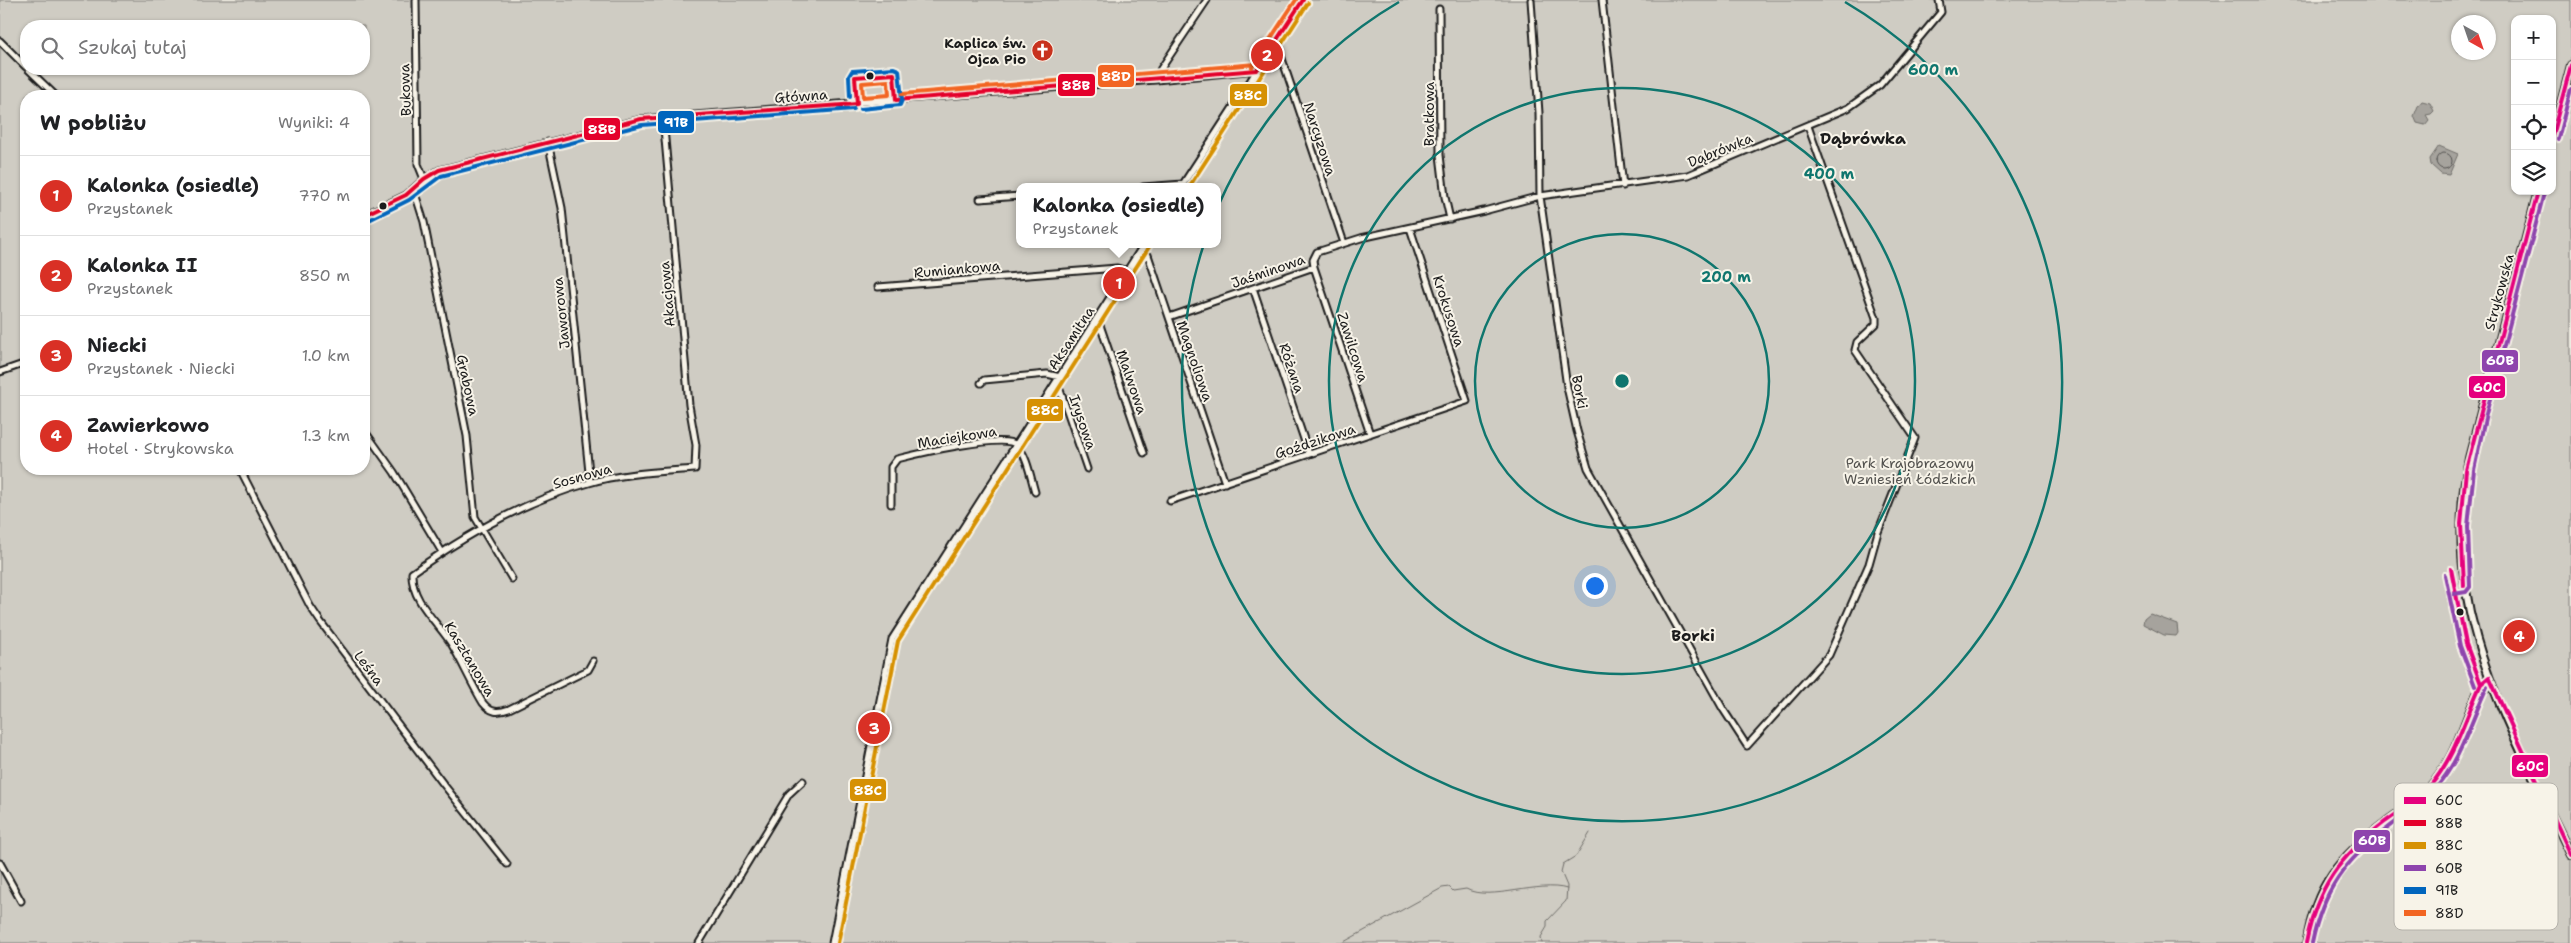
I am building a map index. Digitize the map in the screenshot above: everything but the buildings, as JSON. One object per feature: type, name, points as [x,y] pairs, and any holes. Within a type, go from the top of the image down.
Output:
[{"type":"main road","points":[[2556,122],[2571,65]]},
{"type":"main road","name":"Strykowska","points":[[2537,195],[2472,444],[2462,501],[2461,545],[2465,595],[2473,630],[2489,678],[2537,783]]},
{"type":"main road","name":"Strykowska","points":[[2558,828],[2571,856]]},
{"type":"street","name":"Bukowa","points":[[416,0],[418,164],[424,179]]},
{"type":"street","points":[[1156,80],[1160,70],[1207,0]]},
{"type":"street","points":[[1183,183],[1303,0]]},
{"type":"street","name":"Borki","points":[[1531,0],[1539,113],[1540,196],[1567,387],[1588,468],[1723,708],[1748,746],[1829,655],[1869,564],[1878,532],[1915,438],[1855,350],[1857,342],[1876,324],[1876,318],[1808,126]]},
{"type":"street","points":[[1602,0],[1623,186]]},
{"type":"street","name":"Dąbrówka","points":[[1450,219],[1540,196],[1688,176],[1808,126],[1848,108],[1880,85],[1941,12],[1939,0]]},
{"type":"street","name":"Bratkowa","points":[[1439,9],[1440,155],[1445,197],[1450,219]]},
{"type":"street","points":[[0,41],[20,61]]},
{"type":"street","name":"Narcyzowa","points":[[1276,41],[1344,243]]},
{"type":"street","name":"Główna","points":[[370,212],[398,200],[414,190],[424,179],[439,170],[618,123],[663,117],[1156,80],[1257,70]]},
{"type":"street","points":[[34,75],[50,90]]},
{"type":"street","name":"Akacjowa","points":[[663,117],[689,404],[696,445],[696,469]]},
{"type":"street","name":"Jaworowa","points":[[548,142],[562,208],[590,482]]},
{"type":"street","name":"Grabowa","points":[[414,190],[424,222],[467,436],[476,517],[482,531],[512,579]]},
{"type":"street","points":[[980,199],[1016,196]]},
{"type":"street","name":"Jaśminowa","points":[[1169,316],[1314,267],[1313,260],[1318,252],[1344,243],[1450,219]]},
{"type":"street","name":"Krokusowa","points":[[1410,228],[1467,401]]},
{"type":"street","name":"Aksamitna","points":[[832,943],[892,639],[1143,248]]},
{"type":"street","name":"Magnoliowa","points":[[1145,248],[1225,483]]},
{"type":"street","name":"Zawilcowa","points":[[1314,267],[1370,434]]},
{"type":"street","name":"Rumiankowa","points":[[878,287],[1117,268],[1127,271]]},
{"type":"street","name":"Różana","points":[[1252,288],[1310,454]]},
{"type":"street","name":"Malwowa","points":[[1096,319],[1100,324],[1144,453]]},
{"type":"street","points":[[0,372],[20,365]]},
{"type":"street","points":[[980,383],[984,380],[1047,374],[1060,376]]},
{"type":"street","name":"Irysowa","points":[[1055,384],[1060,390],[1087,469]]},
{"type":"street","name":"Goździkowa","points":[[1170,501],[1467,401]]},
{"type":"street","points":[[370,438],[394,472],[442,552]]},
{"type":"street","name":"Maciejkowa","points":[[891,504],[891,467],[897,459],[965,444],[1006,440],[1016,444],[1022,452],[1035,492]]},
{"type":"street","name":"Sosnowa","points":[[482,531],[521,508],[590,482],[634,474],[696,469]]},
{"type":"street","name":"Leśna","points":[[243,475],[320,622],[444,785],[507,864]]},
{"type":"street","name":"Kasztanowa","points":[[482,531],[442,552],[412,573],[412,585],[424,606],[449,641],[482,703],[490,711],[497,712],[509,708],[588,670],[593,661]]},
{"type":"street","points":[[2432,783],[2456,743],[2481,684],[2489,678]]},
{"type":"street","points":[[699,943],[790,794],[803,781]]},
{"type":"street","points":[[2306,943],[2315,903],[2327,880],[2363,838],[2394,814]]},
{"type":"street","points":[[0,863],[21,901]]},
{"type":"green space","name":"Park Krajobrazowy Wzniesień Łódzkich","points":[[0,0],[2571,0],[2571,943],[0,943]]},
{"type":"water","points":[[2422,101],[2430,103],[2434,111],[2426,115],[2429,120],[2425,125],[2417,123],[2414,116]]},
{"type":"water","points":[[2439,146],[2458,154],[2449,175],[2441,174],[2431,165],[2430,159]]},
{"type":"water","points":[[2150,614],[2177,624],[2178,633],[2176,636],[2164,635],[2143,624],[2144,619]]},
{"type":"waterway","points":[[1542,943],[1541,937],[1547,927],[1547,921],[1566,901],[1567,886],[1561,872],[1563,864],[1576,856],[1590,833]]},
{"type":"waterway","points":[[1342,943],[1442,888],[1449,887],[1453,891],[1466,889],[1488,893],[1543,887],[1567,889]]},
{"type":"transit line","name":"88D","points":[[1252,67],[1296,0]]},
{"type":"transit line","name":"88B","points":[[1257,70],[1303,0]]},
{"type":"transit line","name":"88C","points":[[1192,183],[1308,3]]},
{"type":"transit line","name":"88D","points":[[902,94],[1256,64]]},
{"type":"transit line","name":"60C","points":[[2556,121],[2571,65]]},
{"type":"transit line","name":"91B","points":[[850,97],[849,76],[852,71],[894,68],[899,70],[902,100],[900,105],[861,109]]},
{"type":"transit line","name":"88B","points":[[896,100],[1257,70]]},
{"type":"transit line","name":"88B","points":[[857,104],[855,77],[894,74],[896,100]]},
{"type":"transit line","name":"88D","points":[[888,81],[889,95],[863,97],[862,83],[888,81]]},
{"type":"transit line","name":"60B","points":[[2558,139],[2571,89]]},
{"type":"transit line","name":"88B","points":[[370,212],[406,195],[424,179],[439,170],[641,119],[857,104]]},
{"type":"transit line","name":"91B","points":[[370,220],[409,200],[441,176],[642,125],[854,109]]},
{"type":"transit line","name":"60C","points":[[2464,586],[2461,524],[2466,470],[2537,195]]},
{"type":"transit line","name":"60B","points":[[2454,594],[2466,592],[2470,587],[2468,526],[2474,470],[2486,414],[2543,195]]},
{"type":"transit line","name":"88C","points":[[838,943],[898,641],[1148,248]]},
{"type":"transit line","name":"60C","points":[[2451,569],[2466,644],[2481,684]]},
{"type":"transit line","name":"60B","points":[[2445,575],[2460,646],[2475,686]]},
{"type":"transit line","name":"60C","points":[[2489,677],[2538,783]]},
{"type":"transit line","name":"60C","points":[[2432,783],[2453,750],[2481,684],[2489,677]]},
{"type":"transit line","name":"60B","points":[[2440,783],[2459,753],[2487,687]]},
{"type":"transit line","name":"60C","points":[[2306,943],[2317,905],[2333,874],[2355,847],[2394,815]]},
{"type":"transit line","name":"60B","points":[[2312,943],[2322,907],[2338,878],[2360,852],[2394,823]]},
{"type":"transit line","name":"60C","points":[[2558,827],[2571,855]]},
{"type":"place","name":"Kaplica św. Ojca Pio","points":[[1042,51]]},
{"type":"place","name":"Kalonka II","points":[[1267,55]]},
{"type":"place","name":"Kalonka (osiedle)","points":[[1119,283]]},
{"type":"place","name":"Zawierkowo","points":[[2519,636]]},
{"type":"place","name":"Niecki","points":[[874,728]]},
{"type":"district","name":"Dąbrówka","points":[[1863,138]]},
{"type":"district","name":"Borki","points":[[1693,635]]}]
